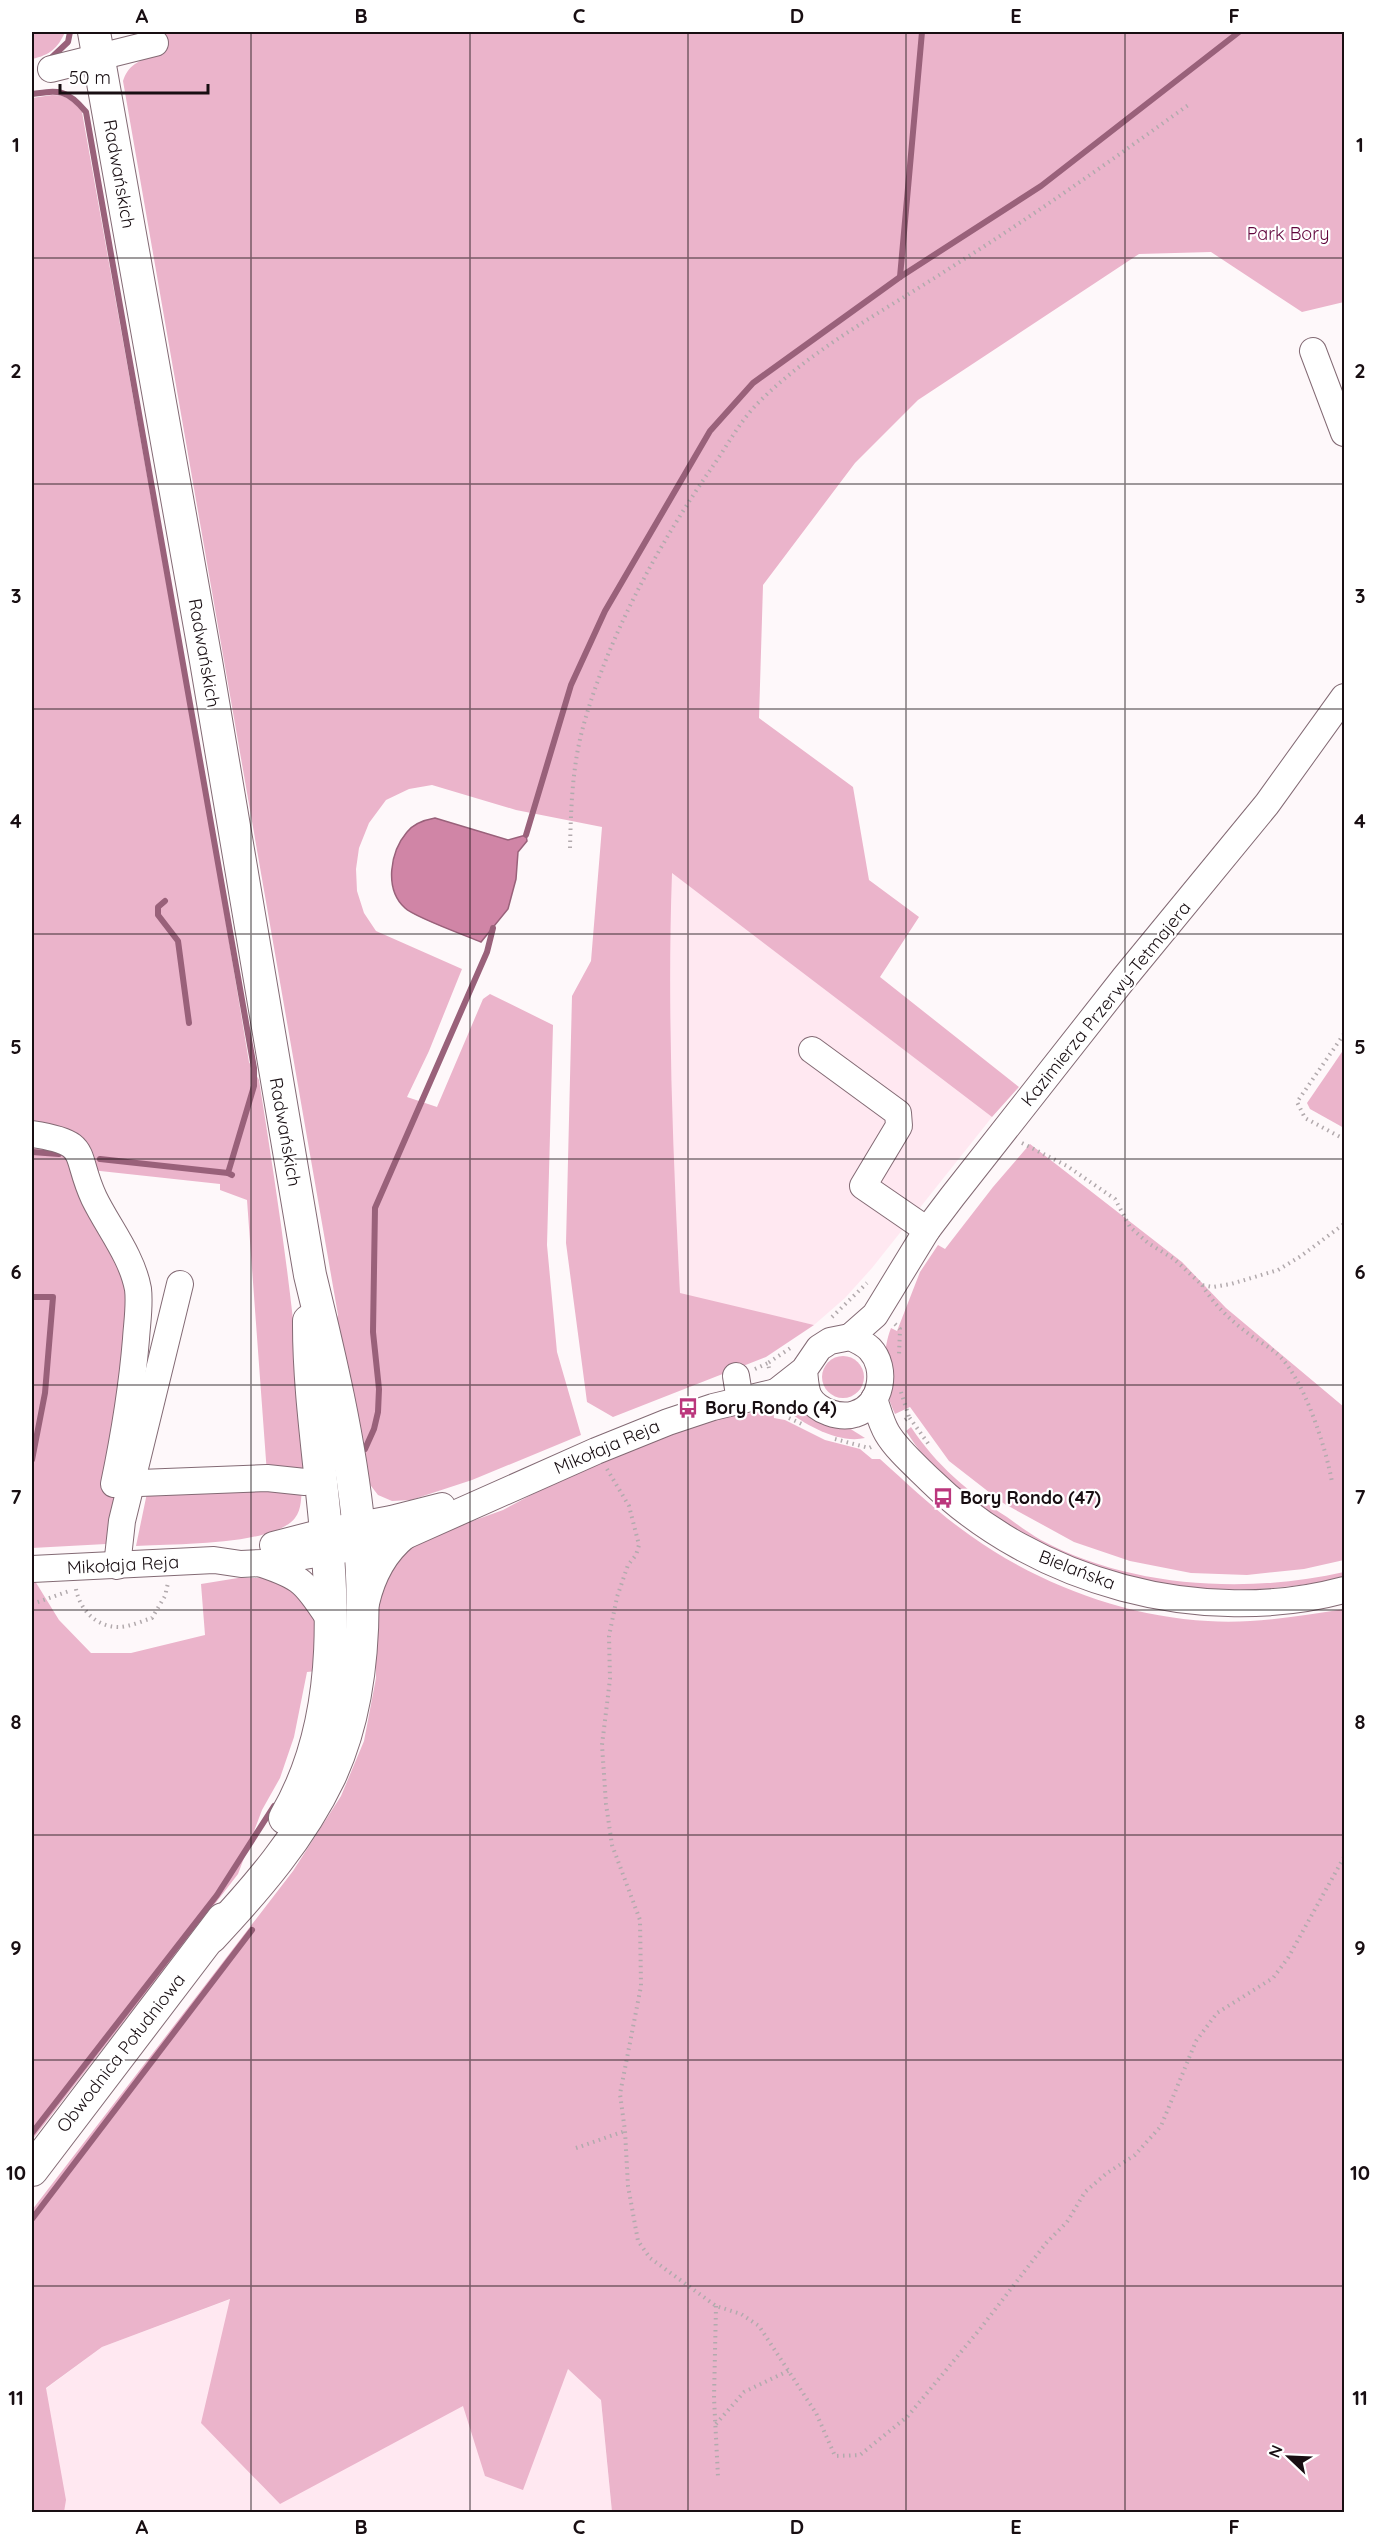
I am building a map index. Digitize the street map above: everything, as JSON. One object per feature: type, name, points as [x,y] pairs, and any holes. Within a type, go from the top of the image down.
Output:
[{"type":"main road","name":"Radwańskich","points":[[96,44],[206,661],[309,1275],[309,1364],[343,1538]]},
{"type":"main road","points":[[211,1936],[250,1877],[292,1806],[308,1767],[324,1707],[329,1672],[330,1620],[343,1538]]},
{"type":"main road","points":[[211,1936],[260,1884],[303,1824],[330,1775],[352,1710],[358,1673],[362,1621],[343,1538]]},
{"type":"main road","name":"Obwodnica Południowa","points":[[32,2170],[211,1936]]},
{"type":"street","points":[[51,69],[96,44],[155,43]]},
{"type":"street","points":[[1313,351],[1344,434]]},
{"type":"street","name":"Kazimierza Przerwy-Tetmajera","points":[[860,1343],[927,1230],[1125,977],[1267,804],[1344,697]]},
{"type":"street","points":[[812,1050],[898,1113],[899,1126],[863,1186],[927,1230]]},
{"type":"street","points":[[32,1134],[59,1138],[72,1145],[82,1158],[91,1192],[126,1255],[138,1288],[138,1321],[129,1405],[114,1484],[267,1478],[305,1482]]},
{"type":"street","points":[[117,1566],[122,1521],[180,1284]]},
{"type":"street","points":[[776,1392],[804,1370],[819,1348],[830,1341],[860,1343],[881,1371],[880,1381],[864,1407],[828,1412],[809,1397],[805,1386],[804,1370]]},
{"type":"street","name":"Mikołaja Reja","points":[[214,1560],[243,1550],[343,1538],[405,1536],[596,1451],[668,1422],[738,1388],[809,1397]]},
{"type":"street","name":"Bielańska","points":[[864,1407],[945,1494],[985,1525],[1013,1543],[1085,1576],[1156,1596],[1195,1601],[1268,1602],[1344,1590]]},
{"type":"street","name":"Mikołaja Reja","points":[[32,1569],[75,1578],[117,1566],[214,1560],[262,1563],[343,1538],[391,1519],[512,1488]]},
{"type":"street","points":[[362,1621],[376,1572],[394,1545],[405,1536]]},
{"type":"street","points":[[262,1563],[292,1574],[303,1583],[330,1620]]},
{"type":"path","points":[[570,848],[572,789],[580,744],[601,673],[658,552],[694,493],[756,405],[837,337],[950,269],[1072,189],[1191,103]]},
{"type":"path","points":[[1344,1034],[1297,1101],[1305,1118],[1344,1139]]},
{"type":"path","points":[[1004,1132],[1067,1166],[1115,1199],[1130,1227],[1148,1243],[1174,1259],[1202,1285],[1212,1302],[1233,1322],[1276,1353],[1293,1372],[1328,1457],[1332,1482]]},
{"type":"path","points":[[1202,1285],[1214,1287],[1231,1284],[1278,1270],[1344,1224]]},
{"type":"path","points":[[887,1433],[909,1417],[936,1454]]},
{"type":"path","points":[[596,1451],[629,1506],[639,1545],[636,1554],[627,1565],[617,1597],[609,1636],[610,1679],[602,1745],[606,1804],[612,1845],[640,1920],[641,1986],[620,2094],[628,2186],[638,2241],[650,2258],[717,2306],[741,2314],[759,2326],[790,2370],[816,2413],[835,2456],[860,2455],[908,2416],[980,2329],[1047,2242],[1067,2222],[1085,2192],[1107,2173],[1135,2155],[1161,2126],[1196,2042],[1217,2013],[1251,1990],[1274,1978],[1288,1958],[1344,1857]]},
{"type":"path","points":[[32,1604],[75,1578],[78,1600],[85,1612],[103,1624],[120,1627],[152,1618],[165,1596],[168,1562]]},
{"type":"path","points":[[576,2148],[625,2131]]},
{"type":"path","points":[[717,2306],[718,2477]]},
{"type":"path","points":[[716,2425],[744,2392],[790,2370]]},
{"type":"shaded area","points":[[435,818],[508,840],[526,835],[527,841],[518,852],[516,879],[508,909],[481,942],[410,912],[398,900],[394,891],[393,860],[401,840],[416,824]]},
{"type":"shaded area","points":[[671,872],[992,1117],[872,1268],[845,1298],[814,1325],[680,1294],[668,978]]},
{"type":"shaded area","points":[[583,2219],[612,2512],[32,2512],[32,2399],[102,2347],[231,2299],[349,2285]]},
{"type":"green space","points":[[32,32],[65,32],[53,50],[32,59]]},
{"type":"green space","name":"Park Bory","points":[[125,32],[1344,32],[1344,302],[1302,312],[1211,252],[1139,254],[918,400],[855,463],[763,585],[759,718],[853,787],[869,880],[919,917],[880,977],[1019,1087],[992,1117],[672,873],[670,1030],[680,1293],[814,1325],[766,1357],[613,1417],[587,1402],[566,1243],[572,996],[591,961],[602,827],[516,810],[432,785],[409,789],[386,800],[369,823],[359,848],[356,869],[357,891],[364,913],[376,931],[462,969],[429,1051],[407,1097],[437,1107],[483,999],[490,994],[553,1025],[547,1245],[557,1352],[581,1435],[472,1480],[411,1500],[392,1501],[378,1495],[368,1482],[334,1329],[338,1315],[123,81],[131,67],[153,55],[135,35]]},
{"type":"green space","points":[[52,95],[69,99],[82,112],[210,827],[249,1062],[259,1080],[288,1276],[299,1373],[306,1472],[267,1474],[247,1200],[220,1190],[220,1184],[91,1170],[133,1253],[129,1466],[106,1544],[32,1548],[32,98]]},
{"type":"green space","points":[[1344,1049],[1344,1128],[1310,1109],[1307,1103]]},
{"type":"green space","points":[[1030,1144],[1182,1262],[1226,1308],[1344,1407],[1344,1560],[1304,1569],[1247,1575],[1191,1573],[1130,1561],[1074,1542],[1003,1503],[949,1461],[910,1407],[895,1414],[888,1394],[885,1371],[886,1349],[891,1328],[897,1331],[920,1272],[938,1245],[945,1249]]},
{"type":"green space","points":[[843,1356],[858,1362],[864,1377],[858,1392],[843,1398],[828,1392],[822,1377],[828,1362]]},
{"type":"green space","points":[[792,1407],[849,1428],[865,1438],[844,1438],[823,1432],[785,1409]]},
{"type":"green space","points":[[773,1410],[774,1418],[785,1420],[825,1440],[860,1449],[872,1459],[880,1459],[936,1509],[971,1536],[1025,1569],[1084,1595],[1146,1613],[1225,1622],[1294,1617],[1344,1609],[1344,2512],[612,2512],[601,2400],[568,2369],[523,2490],[485,2476],[463,2406],[280,2504],[201,2423],[230,2299],[102,2347],[46,2388],[66,2500],[64,2512],[32,2512],[32,2210],[293,1871],[341,1796],[364,1741],[376,1678],[376,1612],[382,1585],[397,1560],[418,1543],[503,1510],[576,1471],[688,1426],[723,1417]]},
{"type":"green space","points":[[911,1427],[942,1466],[967,1488],[1041,1540],[1076,1556],[1112,1568],[1151,1577],[1190,1582],[1269,1583],[1344,1572],[1344,1578],[1265,1589],[1227,1590],[1153,1583],[1116,1574],[1041,1545],[985,1509],[959,1490],[925,1457],[906,1431]]},
{"type":"green space","points":[[302,1486],[300,1507],[295,1518],[283,1527],[266,1534],[220,1542],[136,1546],[147,1493]]},
{"type":"green space","points":[[238,1578],[275,1578],[312,1607],[318,1631],[317,1671],[307,1672],[294,1737],[280,1778],[262,1810],[238,1874],[32,2140],[32,1581],[35,1581],[59,1620],[91,1653],[131,1653],[205,1635],[201,1584]]},
{"type":"waterway","points":[[50,59],[68,42],[70,32]]},
{"type":"waterway","points":[[900,277],[922,32]]},
{"type":"waterway","points":[[526,835],[571,685],[605,611],[710,431],[753,383],[900,277],[1041,186],[1239,32]]},
{"type":"waterway","points":[[32,94],[62,93],[68,95],[86,112],[254,1068],[254,1086],[228,1173],[232,1175]]},
{"type":"waterway","points":[[165,901],[158,907],[158,915],[178,941],[189,1023]]},
{"type":"waterway","points":[[365,1449],[374,1429],[378,1412],[379,1389],[373,1332],[375,1208],[487,952],[493,928]]},
{"type":"waterway","points":[[32,1152],[59,1154]]},
{"type":"waterway","points":[[100,1159],[228,1173]]},
{"type":"waterway","points":[[32,1297],[53,1297],[45,1393],[32,1460]]},
{"type":"waterway","points":[[32,2133],[217,1895],[274,1806]]},
{"type":"waterway","points":[[32,2219],[252,1930]]},
{"type":"place","name":"Bory Rondo (4)","points":[[688,1408]]},
{"type":"place","name":"Bory Rondo (47)","points":[[943,1498]]}]
